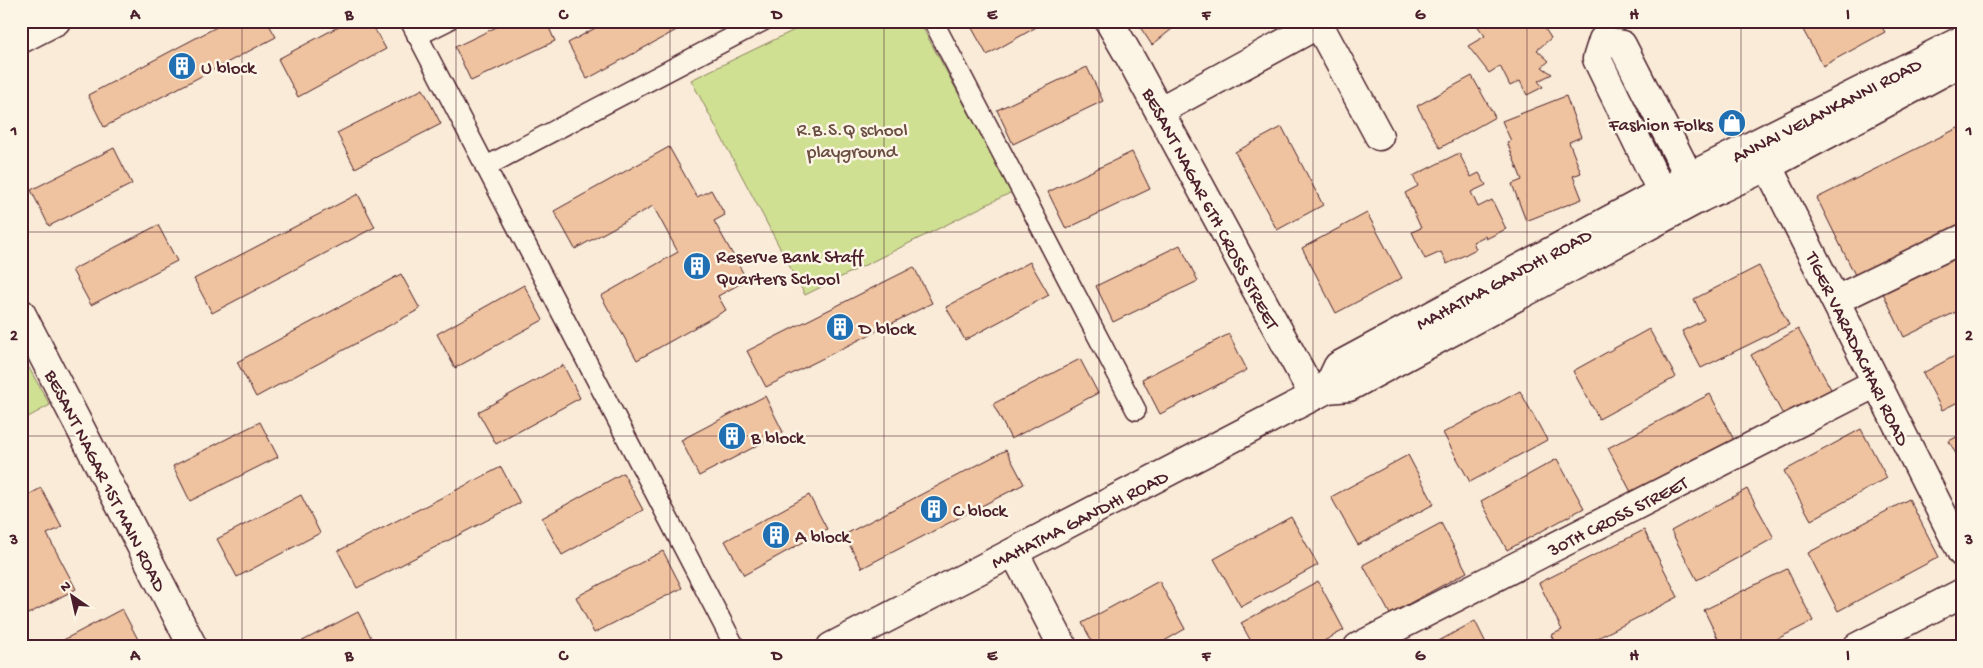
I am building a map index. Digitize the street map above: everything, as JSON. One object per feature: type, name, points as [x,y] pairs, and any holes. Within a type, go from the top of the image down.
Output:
[{"type":"street","points":[[21,39],[56,21]]},
{"type":"street","name":"BESANT NAGAR 6TH CROSS STREET","points":[[1109,21],[1320,392]]},
{"type":"street","points":[[1159,111],[1318,23],[1379,136]]},
{"type":"street","points":[[1666,203],[1597,59],[1598,31],[1622,45],[1694,188]]},
{"type":"street","name":"ANNAI VELANKANNI ROAD","points":[[1762,155],[1962,40]]},
{"type":"street","name":"ANNAI VELANKANNI ROAD","points":[[1694,188],[1962,62]]},
{"type":"street","name":"TIGER VARADACHARI ROAD","points":[[1762,155],[1876,383],[1958,538]]},
{"type":"street","name":"MAHATMA GANDHI ROAD","points":[[831,647],[1320,392],[1349,387],[1694,188]]},
{"type":"street","points":[[1836,300],[1962,239]]},
{"type":"street","name":"BESANT NAGAR 1ST MAIN ROAD","points":[[21,313],[193,647]]},
{"type":"street","name":"30TH CROSS STREET","points":[[1358,647],[1876,383]]},
{"type":"street","points":[[1014,552],[1063,647]]},
{"type":"street","points":[[1857,647],[1962,593]]},
{"type":"lane","points":[[447,21],[413,29],[735,647]]},
{"type":"lane","points":[[485,167],[763,21]]},
{"type":"lane","points":[[932,21],[1136,410]]},
{"type":"green space","name":"R.B.S.Q school playground","points":[[813,21],[919,21],[1012,192],[805,295],[691,80]]},
{"type":"green space","points":[[21,354],[50,405],[21,421]]},
{"type":"building","name":"U block","points":[[228,21],[267,21],[276,37],[104,127],[88,95]]},
{"type":"building","points":[[349,21],[370,21],[386,49],[298,97],[278,59]]},
{"type":"building","points":[[509,21],[546,21],[555,41],[471,81],[455,47]]},
{"type":"building","points":[[608,21],[693,21],[587,79],[568,43]]},
{"type":"building","points":[[968,21],[1047,21],[987,55]]},
{"type":"building","points":[[1136,21],[1182,21],[1152,45]]},
{"type":"building","points":[[1480,21],[1540,21],[1551,38],[1537,50],[1549,61],[1542,67],[1552,74],[1538,81],[1543,87],[1527,95],[1520,81],[1510,86],[1500,66],[1489,73],[1468,46],[1485,36],[1476,24]]},
{"type":"building","points":[[1798,21],[1878,21],[1885,32],[1823,66]]},
{"type":"building","points":[[1087,67],[1103,101],[1013,144],[997,110]]},
{"type":"building","points":[[1472,76],[1495,117],[1440,148],[1417,106]]},
{"type":"building","points":[[423,89],[441,124],[355,168],[337,133]]},
{"type":"building","points":[[1566,96],[1581,137],[1569,142],[1581,173],[1573,176],[1582,199],[1526,221],[1512,184],[1522,180],[1507,142],[1511,141],[1502,121]]},
{"type":"building","points":[[1962,126],[1962,224],[1856,277],[1817,198]]},
{"type":"building","points":[[1282,127],[1323,205],[1277,230],[1235,152]]},
{"type":"building","name":"Reserve Bank Staff Quarters School","points":[[669,147],[697,197],[711,190],[725,215],[714,221],[747,280],[718,296],[726,310],[637,360],[601,296],[678,252],[653,206],[575,249],[554,211]]},
{"type":"building","points":[[114,148],[132,184],[49,226],[31,190]]},
{"type":"building","points":[[1132,152],[1150,189],[1066,229],[1048,192]]},
{"type":"building","points":[[1459,153],[1471,177],[1479,173],[1486,185],[1471,192],[1478,207],[1492,200],[1506,229],[1486,239],[1485,236],[1473,242],[1476,249],[1447,264],[1441,252],[1425,259],[1412,232],[1421,228],[1405,193],[1418,186],[1413,176]]},
{"type":"building","points":[[358,194],[375,227],[212,313],[194,279]]},
{"type":"building","points":[[1367,213],[1402,278],[1336,313],[1302,248]]},
{"type":"building","points":[[158,225],[177,261],[91,305],[72,270]]},
{"type":"building","points":[[1180,245],[1198,281],[1113,322],[1096,286]]},
{"type":"building","points":[[1962,255],[1962,309],[1904,337],[1883,293]]},
{"type":"building","points":[[1030,262],[1049,295],[965,340],[946,307]]},
{"type":"building","points":[[1759,266],[1789,325],[1701,368],[1682,331],[1704,320],[1694,299]]},
{"type":"building","name":"D block","points":[[914,267],[932,303],[766,387],[747,351]]},
{"type":"building","points":[[401,274],[420,309],[256,397],[237,362]]},
{"type":"building","points":[[524,285],[543,320],[455,368],[437,334]]},
{"type":"building","points":[[1649,329],[1676,377],[1599,419],[1573,371]]},
{"type":"building","points":[[1798,329],[1837,400],[1789,426],[1751,355]]},
{"type":"building","points":[[1229,334],[1247,370],[1160,414],[1142,379]]},
{"type":"building","points":[[1962,352],[1962,400],[1942,410],[1923,373]]},
{"type":"building","points":[[1080,359],[1098,393],[1011,439],[993,404]]},
{"type":"building","points":[[563,365],[580,398],[496,444],[478,412]]},
{"type":"building","points":[[1520,391],[1547,440],[1470,482],[1443,433]]},
{"type":"building","points":[[1710,394],[1734,440],[1632,494],[1608,448]]},
{"type":"building","name":"B block","points":[[765,396],[783,432],[699,476],[681,440]]},
{"type":"building","points":[[260,422],[278,457],[190,501],[173,466]]},
{"type":"building","points":[[1861,429],[1887,478],[1811,520],[1784,471]]},
{"type":"building","points":[[1962,434],[1962,465],[1949,441]]},
{"type":"building","name":"C block","points":[[1006,450],[1024,484],[862,568],[844,535]]},
{"type":"building","points":[[1408,455],[1434,504],[1358,545],[1331,497]]},
{"type":"building","points":[[1557,459],[1584,508],[1507,550],[1481,501]]},
{"type":"building","points":[[501,467],[520,503],[357,588],[338,551]]},
{"type":"building","points":[[623,473],[643,510],[562,555],[542,518]]},
{"type":"building","points":[[41,488],[62,527],[47,534],[76,589],[28,614],[21,602],[21,499]]},
{"type":"building","points":[[1747,489],[1774,538],[1697,580],[1671,531]]},
{"type":"building","points":[[301,495],[320,533],[237,577],[217,539]]},
{"type":"building","name":"A block","points":[[809,495],[827,529],[744,575],[725,541]]},
{"type":"building","points":[[1909,499],[1939,557],[1838,611],[1808,553]]},
{"type":"building","points":[[1291,517],[1318,565],[1241,607],[1214,559]]},
{"type":"building","points":[[1441,523],[1467,572],[1390,614],[1363,565]]},
{"type":"building","points":[[1644,530],[1678,597],[1580,647],[1557,647],[1551,635],[1562,630],[1539,583]]},
{"type":"building","points":[[663,551],[682,588],[594,633],[576,597]]},
{"type":"building","points":[[1787,569],[1813,621],[1761,647],[1722,647],[1704,610]]},
{"type":"building","points":[[1159,581],[1185,629],[1154,647],[1095,647],[1082,623]]},
{"type":"building","points":[[1318,581],[1344,630],[1313,647],[1254,647],[1241,623]]},
{"type":"building","points":[[122,609],[142,647],[52,647],[52,646]]},
{"type":"building","points":[[358,612],[376,647],[291,647]]},
{"type":"building","points":[[1475,621],[1488,647],[1428,647]]},
{"type":"place","name":"U block","points":[[182,66]]},
{"type":"place","name":"Fashion Folks","points":[[1732,123]]},
{"type":"place","name":"Reserve Bank Staff Quarters School","points":[[697,266]]},
{"type":"place","name":"D block","points":[[840,327]]},
{"type":"place","name":"B block","points":[[732,436]]},
{"type":"place","name":"C block","points":[[934,509]]},
{"type":"place","name":"A block","points":[[776,535]]}]
